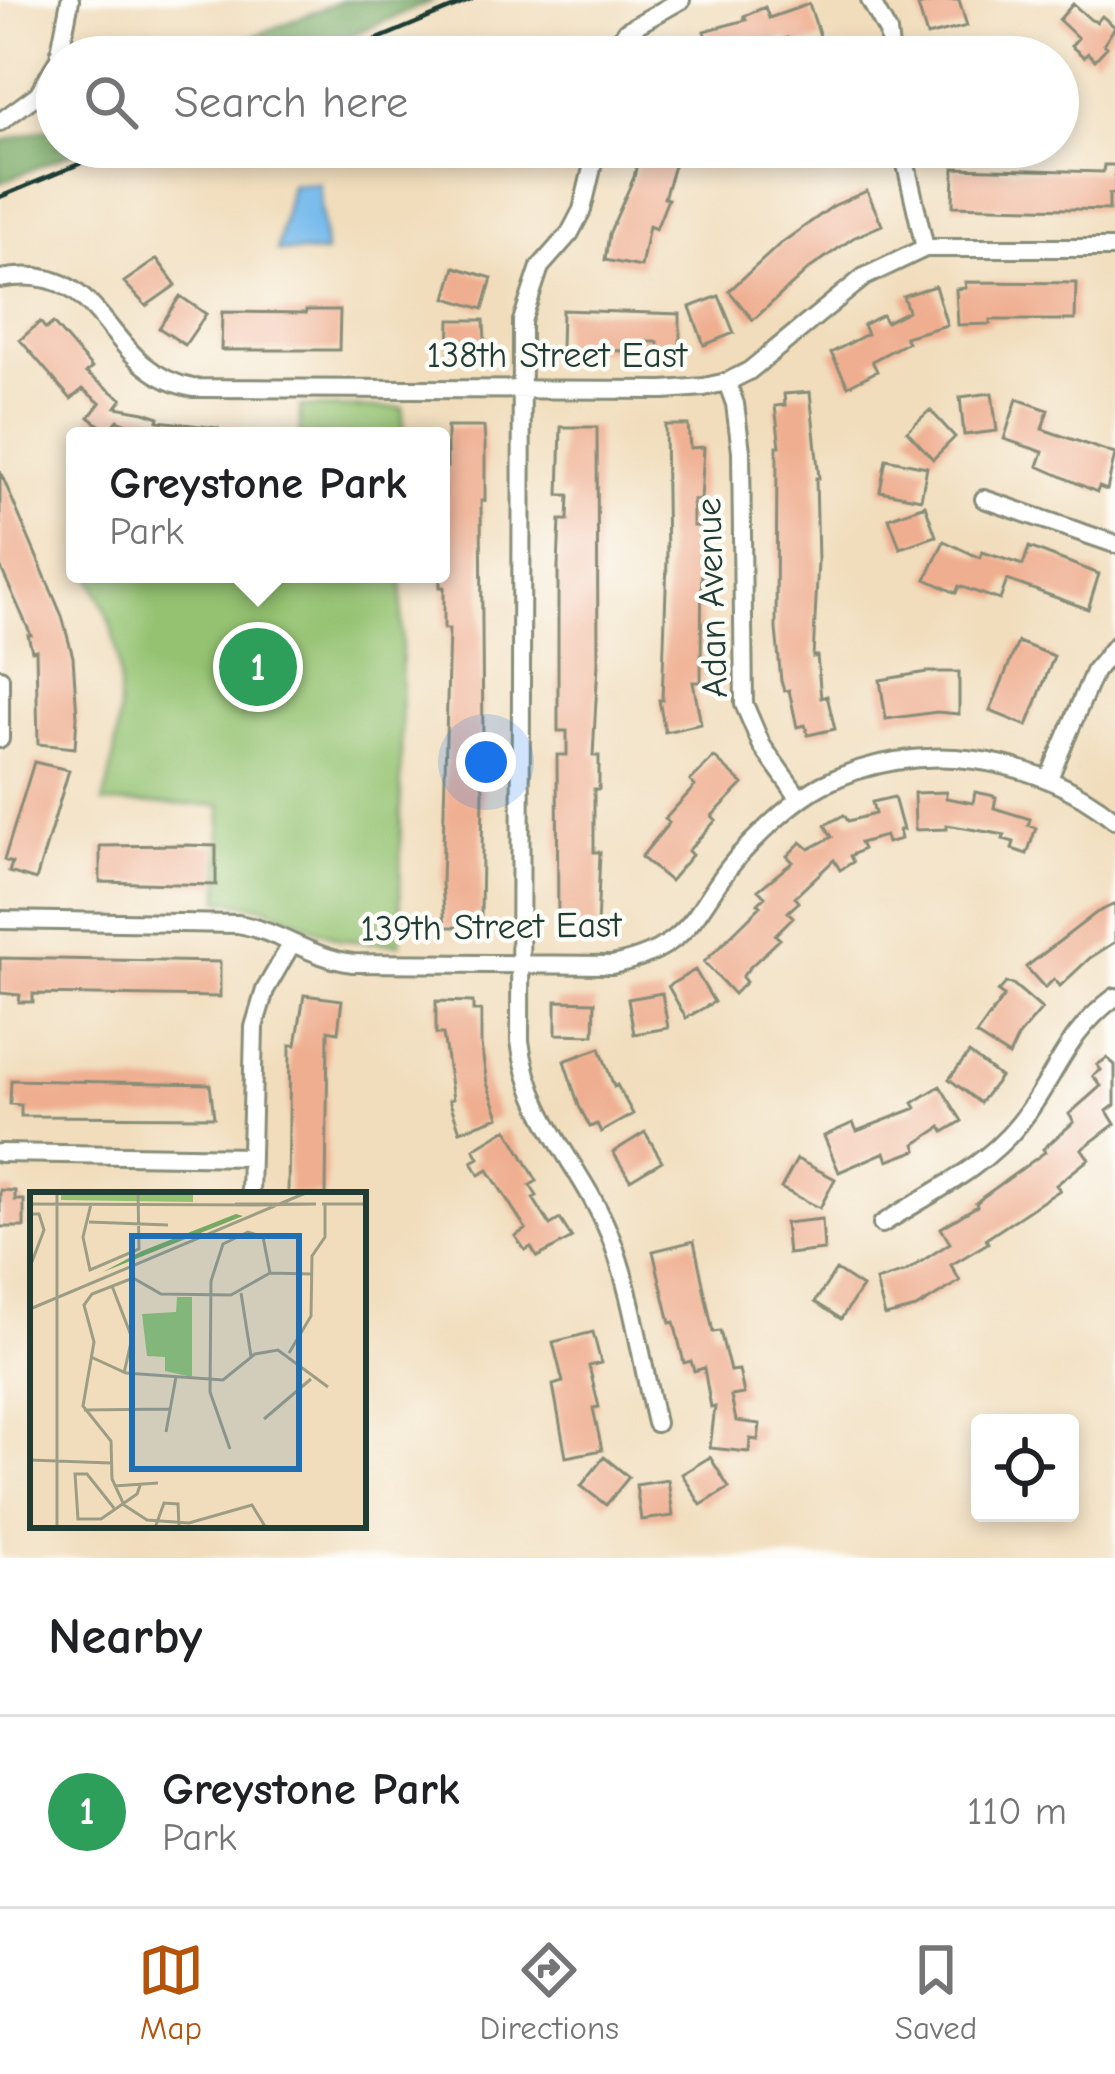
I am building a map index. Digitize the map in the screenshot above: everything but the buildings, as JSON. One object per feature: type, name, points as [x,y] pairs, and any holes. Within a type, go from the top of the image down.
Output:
[{"type":"street","points":[[63,36],[70,0]]},
{"type":"street","points":[[623,36],[681,0]]},
{"type":"street","points":[[870,0],[888,36]]},
{"type":"street","points":[[0,122],[36,95]]},
{"type":"street","points":[[592,168],[582,210],[570,233],[540,267],[526,302],[520,388],[520,1041],[530,1090],[543,1120],[601,1216],[614,1247],[656,1424]]},
{"type":"street","points":[[907,168],[926,248]]},
{"type":"street","name":"138th Street East","points":[[0,279],[33,277],[69,288],[100,311],[136,362],[180,386],[664,390],[727,382],[774,352],[864,277],[926,248],[1115,248]]},
{"type":"street","name":"Adan Avenue","points":[[727,382],[741,452],[744,704],[762,746],[800,799]]},
{"type":"street","points":[[984,499],[1115,544]]},
{"type":"street","points":[[1048,778],[1094,673],[1115,646]]},
{"type":"street","points":[[0,678],[0,739]]},
{"type":"street","name":"139th Street East","points":[[0,920],[238,924],[266,930],[323,957],[353,962],[612,964],[649,954],[691,925],[734,862],[800,799],[852,773],[918,759],[976,760],[1048,778],[1115,820]]},
{"type":"street","points":[[250,1192],[256,1014],[292,943]]},
{"type":"street","points":[[882,1224],[996,1148],[1030,1110],[1074,1035],[1115,997]]},
{"type":"street","points":[[0,1153],[251,1156]]},
{"type":"green space","points":[[344,0],[435,0],[349,36],[254,36]]},
{"type":"green space","points":[[36,132],[36,168],[0,183],[0,142]]},
{"type":"green space","points":[[300,407],[403,408],[403,427],[300,427]]},
{"type":"green space","points":[[93,583],[402,583],[400,944],[341,940],[265,907],[220,900],[221,805],[103,803],[117,738],[119,692],[116,647]]},
{"type":"water","points":[[319,183],[325,253],[277,251],[291,185]]},
{"type":"railway","points":[[385,36],[471,0]]},
{"type":"railway","points":[[0,197],[70,168]]},
{"type":"place","name":"Greystone Park","points":[[258,667]]}]
